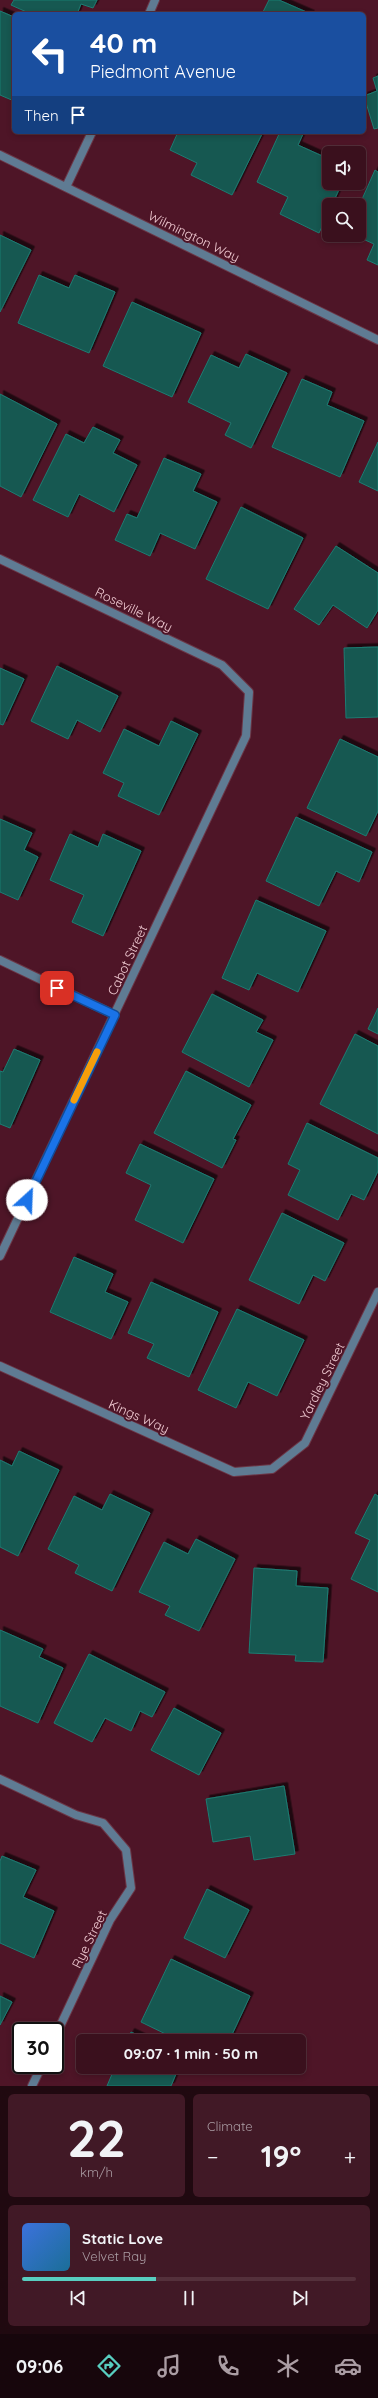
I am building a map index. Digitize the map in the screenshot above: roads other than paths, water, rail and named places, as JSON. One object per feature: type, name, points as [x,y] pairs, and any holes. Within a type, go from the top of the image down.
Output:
[{"type":"street","points":[[150,12],[155,0]]},
{"type":"street","points":[[66,187],[91,134]]},
{"type":"street","name":"Wilmington Way","points":[[0,155],[378,340]]},
{"type":"street","name":"Roseville Way","points":[[0,559],[222,665],[249,692]]},
{"type":"street","name":"Cabot Street","points":[[0,1256],[246,736],[249,692]]},
{"type":"street","points":[[0,960],[115,1015]]},
{"type":"street","name":"Yardley Street","points":[[272,1469],[305,1443],[378,1292]]},
{"type":"street","name":"Kings Way","points":[[0,1366],[234,1472],[272,1469]]},
{"type":"street","name":"Rye Street","points":[[0,1779],[76,1815],[103,1823],[126,1850],[131,1888],[110,1920],[62,2022]]},
{"type":"street","points":[[32,2086],[38,2074]]}]
